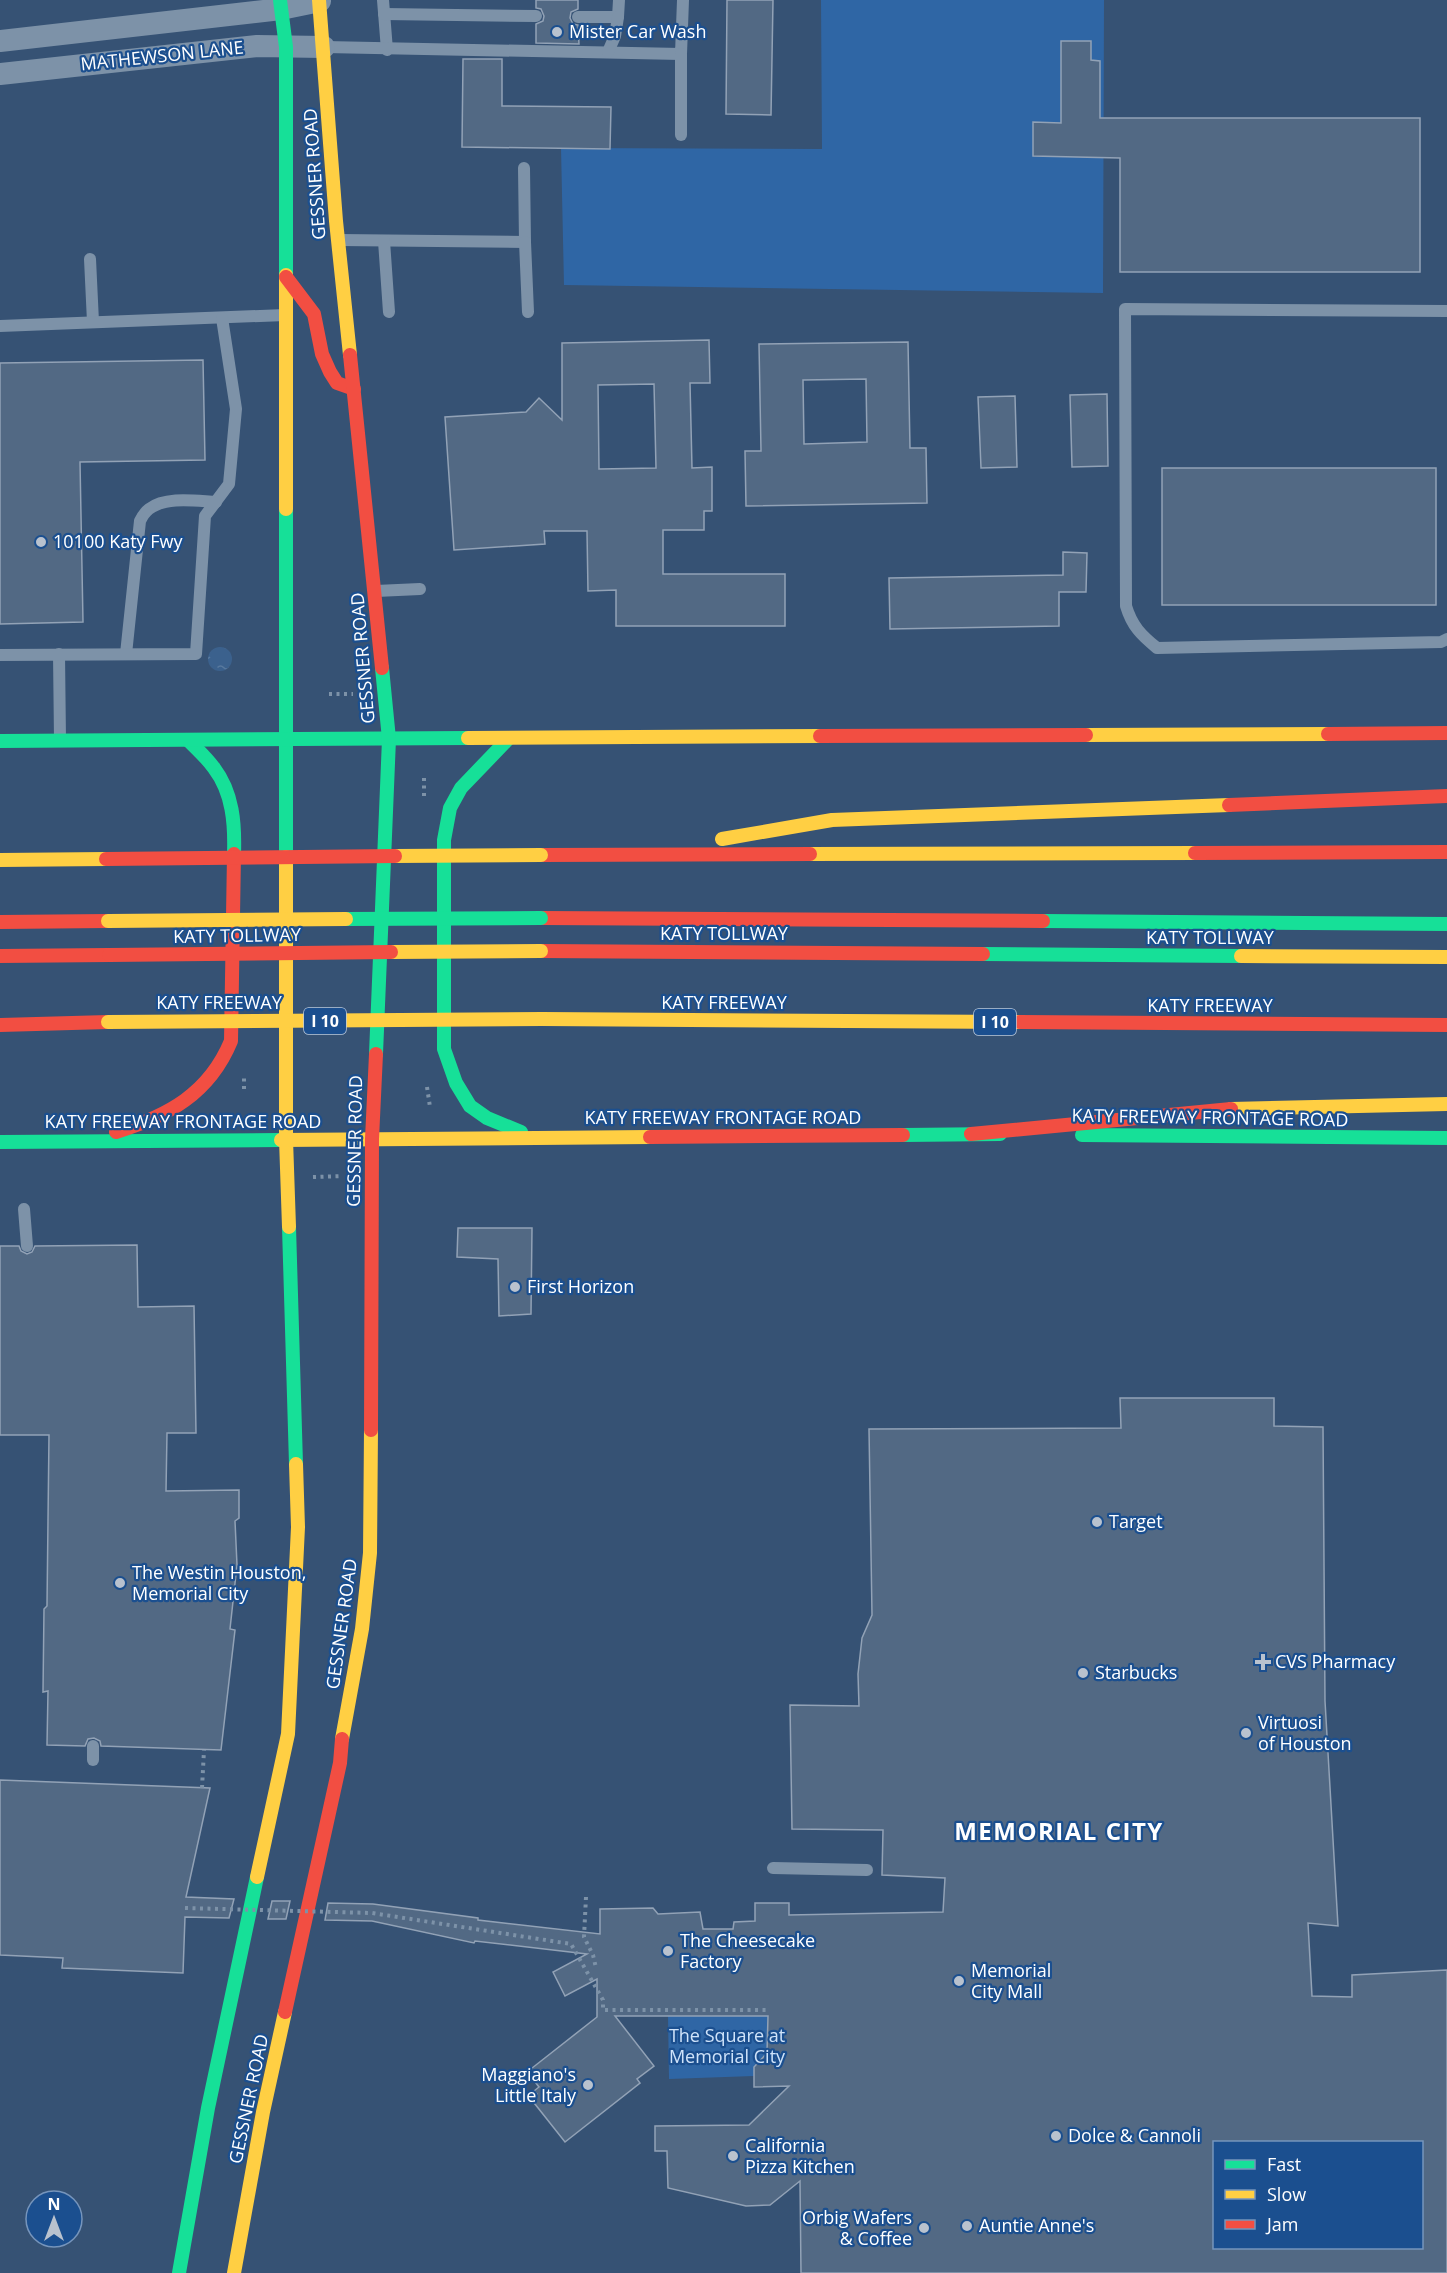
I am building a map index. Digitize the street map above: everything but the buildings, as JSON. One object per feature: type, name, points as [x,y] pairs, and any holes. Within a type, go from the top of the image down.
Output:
[{"type":"main road","name":"GESSNER ROAD","points":[[234,2273],[263,2112],[340,1762],[362,1629],[370,1553],[372,1139],[388,739],[375,591],[338,240],[322,0]]},
{"type":"main road","name":"GESSNER ROAD","points":[[179,2273],[208,2108],[288,1734],[298,1527],[286,1139],[286,47],[280,4]]},
{"type":"main road","points":[[286,278],[314,314],[322,354],[330,372],[338,383],[354,388]]},
{"type":"main road","points":[[0,741],[1447,733]]},
{"type":"main road","points":[[509,738],[461,788],[450,808],[444,840],[444,1049],[460,1093],[478,1113],[533,1137]]},
{"type":"main road","points":[[86,1141],[141,1125],[167,1112],[192,1095],[221,1064],[231,1041],[235,825],[226,788],[213,766],[188,740]]},
{"type":"main road","points":[[629,855],[832,820],[1447,796]]},
{"type":"main road","points":[[0,860],[541,855],[1447,852]]},
{"type":"main road","name":"KATY TOLLWAY","points":[[0,922],[541,918],[1447,924]]},
{"type":"main road","name":"KATY TOLLWAY","points":[[0,956],[541,951],[1447,957]]},
{"type":"main road","name":"KATY FREEWAY","points":[[0,1025],[108,1022],[542,1019],[1447,1025]]},
{"type":"main road","points":[[971,1134],[1225,1109],[1447,1104]]},
{"type":"main road","name":"KATY FREEWAY FRONTAGE ROAD","points":[[0,1142],[971,1134],[1447,1138]]},
{"type":"street","name":"MATHEWSON LANE","points":[[0,41],[322,0]]},
{"type":"street","name":"MATHEWSON LANE","points":[[0,74],[257,46],[324,47]]},
{"type":"lane","points":[[383,0],[387,50]]},
{"type":"lane","points":[[608,52],[615,36],[619,0]]},
{"type":"lane","points":[[681,135],[683,0]]},
{"type":"lane","points":[[384,14],[536,16]]},
{"type":"lane","points":[[578,17],[618,17]]},
{"type":"lane","points":[[324,47],[681,54]]},
{"type":"lane","points":[[524,168],[528,312]]},
{"type":"lane","points":[[338,240],[525,242]]},
{"type":"lane","points":[[384,240],[389,312]]},
{"type":"lane","points":[[90,259],[93,322]]},
{"type":"lane","points":[[1447,311],[1125,309],[1126,606],[1131,622],[1139,634],[1157,648],[1441,642],[1447,639]]},
{"type":"lane","points":[[0,326],[286,315]]},
{"type":"lane","points":[[0,655],[196,654],[205,516],[229,484],[236,410],[222,318]]},
{"type":"lane","points":[[126,654],[140,521],[148,509],[163,503],[216,502]]},
{"type":"lane","points":[[375,591],[420,589]]},
{"type":"lane","points":[[59,654],[60,741]]},
{"type":"lane","points":[[24,1209],[27,1246]]},
{"type":"lane","points":[[93,1746],[93,1760]]},
{"type":"lane","points":[[773,1868],[867,1870]]},
{"type":"path","points":[[329,694],[353,694]]},
{"type":"path","points":[[312,1177],[343,1176]]},
{"type":"path","points":[[202,1788],[204,1750]]},
{"type":"path","points":[[586,1897],[584,1937],[593,1955],[596,1968]]},
{"type":"path","points":[[185,1908],[372,1913],[572,1944],[603,2000],[603,2010],[769,2010]]},
{"type":"green space","points":[[821,0],[1104,0],[1103,293],[564,285],[561,148],[822,149]]},
{"type":"green space","name":"The Square at Memorial City","points":[[668,2016],[768,2016],[767,2053],[754,2076],[669,2079]]},
{"type":"water","points":[[220,647],[229,650],[232,659],[229,668],[220,671],[211,668],[208,659],[211,650]]},
{"type":"traffic: fast","points":[[280,0],[286,47],[286,275]]},
{"type":"traffic: fast","points":[[286,509],[286,857]]},
{"type":"traffic: fast","points":[[376,1054],[389,739],[382,668]]},
{"type":"traffic: fast","points":[[0,741],[468,738]]},
{"type":"traffic: fast","points":[[509,738],[461,788],[450,808],[444,840],[444,1049],[456,1083],[470,1106],[487,1118],[521,1132]]},
{"type":"traffic: fast","points":[[188,740],[211,764],[225,788],[233,820],[234,854]]},
{"type":"traffic: fast","points":[[346,919],[541,918]]},
{"type":"traffic: fast","points":[[1043,921],[1447,924]]},
{"type":"traffic: fast","points":[[983,954],[1241,956]]},
{"type":"traffic: fast","points":[[903,1135],[1000,1134]]},
{"type":"traffic: fast","points":[[1082,1135],[1447,1138]]},
{"type":"traffic: fast","points":[[0,1142],[281,1140]]},
{"type":"traffic: fast","points":[[289,1227],[296,1464]]},
{"type":"traffic: fast","points":[[179,2273],[208,2108],[257,1877]]},
{"type":"traffic: slow","points":[[319,0],[336,221],[350,355]]},
{"type":"traffic: slow","points":[[286,275],[286,509]]},
{"type":"traffic: slow","points":[[1086,735],[1328,734]]},
{"type":"traffic: slow","points":[[468,738],[820,736]]},
{"type":"traffic: slow","points":[[722,839],[832,820],[1229,805]]},
{"type":"traffic: slow","points":[[810,854],[1195,853]]},
{"type":"traffic: slow","points":[[395,856],[541,855]]},
{"type":"traffic: slow","points":[[286,857],[286,1139],[289,1227]]},
{"type":"traffic: slow","points":[[0,860],[106,859]]},
{"type":"traffic: slow","points":[[108,921],[346,919]]},
{"type":"traffic: slow","points":[[391,952],[541,951]]},
{"type":"traffic: slow","points":[[1241,956],[1447,957]]},
{"type":"traffic: slow","points":[[542,1019],[1020,1022]]},
{"type":"traffic: slow","points":[[108,1022],[542,1019]]},
{"type":"traffic: slow","points":[[1231,1109],[1447,1104]]},
{"type":"traffic: slow","points":[[281,1140],[650,1137]]},
{"type":"traffic: slow","points":[[342,1739],[362,1629],[370,1553],[371,1430]]},
{"type":"traffic: slow","points":[[257,1877],[288,1734],[298,1527],[296,1464]]},
{"type":"traffic: slow","points":[[234,2273],[263,2112],[285,2012]]},
{"type":"traffic: jam","points":[[286,277],[314,314],[322,354],[330,372],[337,383],[354,389]]},
{"type":"traffic: jam","points":[[350,355],[382,668]]},
{"type":"traffic: jam","points":[[1328,734],[1447,733]]},
{"type":"traffic: jam","points":[[820,736],[1086,735]]},
{"type":"traffic: jam","points":[[1229,805],[1447,796]]},
{"type":"traffic: jam","points":[[1195,853],[1447,852]]},
{"type":"traffic: jam","points":[[116,1132],[169,1110],[199,1089],[222,1059],[231,1041],[234,854]]},
{"type":"traffic: jam","points":[[541,855],[810,854]]},
{"type":"traffic: jam","points":[[106,859],[395,856]]},
{"type":"traffic: jam","points":[[541,918],[1043,921]]},
{"type":"traffic: jam","points":[[0,922],[108,921]]},
{"type":"traffic: jam","points":[[541,951],[983,954]]},
{"type":"traffic: jam","points":[[109,955],[391,952]]},
{"type":"traffic: jam","points":[[0,956],[109,955]]},
{"type":"traffic: jam","points":[[0,1025],[108,1022]]},
{"type":"traffic: jam","points":[[1020,1022],[1447,1025]]},
{"type":"traffic: jam","points":[[371,1430],[372,1139],[376,1054]]},
{"type":"traffic: jam","points":[[971,1134],[1231,1109]]},
{"type":"traffic: jam","points":[[650,1137],[903,1135]]},
{"type":"traffic: jam","points":[[285,2012],[340,1763],[342,1739]]},
{"type":"place","name":"Mister Car Wash","points":[[557,32]]},
{"type":"place","name":"10100 Katy Fwy","points":[[41,542]]},
{"type":"place","name":"First Horizon","points":[[515,1287]]},
{"type":"place","name":"Target","points":[[1097,1522]]},
{"type":"place","name":"The Westin Houston, Memorial City","points":[[120,1583]]},
{"type":"place","name":"CVS Pharmacy","points":[[1263,1662]]},
{"type":"place","name":"Starbucks","points":[[1083,1673]]},
{"type":"place","name":"Virtuosi of Houston","points":[[1246,1733]]},
{"type":"place","name":"The Cheesecake Factory","points":[[668,1951]]},
{"type":"place","name":"Memorial City Mall","points":[[959,1981]]},
{"type":"place","name":"Maggiano's Little Italy","points":[[588,2085]]},
{"type":"place","name":"Dolce & Cannoli","points":[[1056,2136]]},
{"type":"place","name":"California Pizza Kitchen","points":[[733,2156]]},
{"type":"place","name":"Auntie Anne's","points":[[967,2226]]},
{"type":"place","name":"Orbig Wafers & Coffee","points":[[924,2228]]},
{"type":"district","name":"MEMORIAL CITY","points":[[1059,1832]]}]
